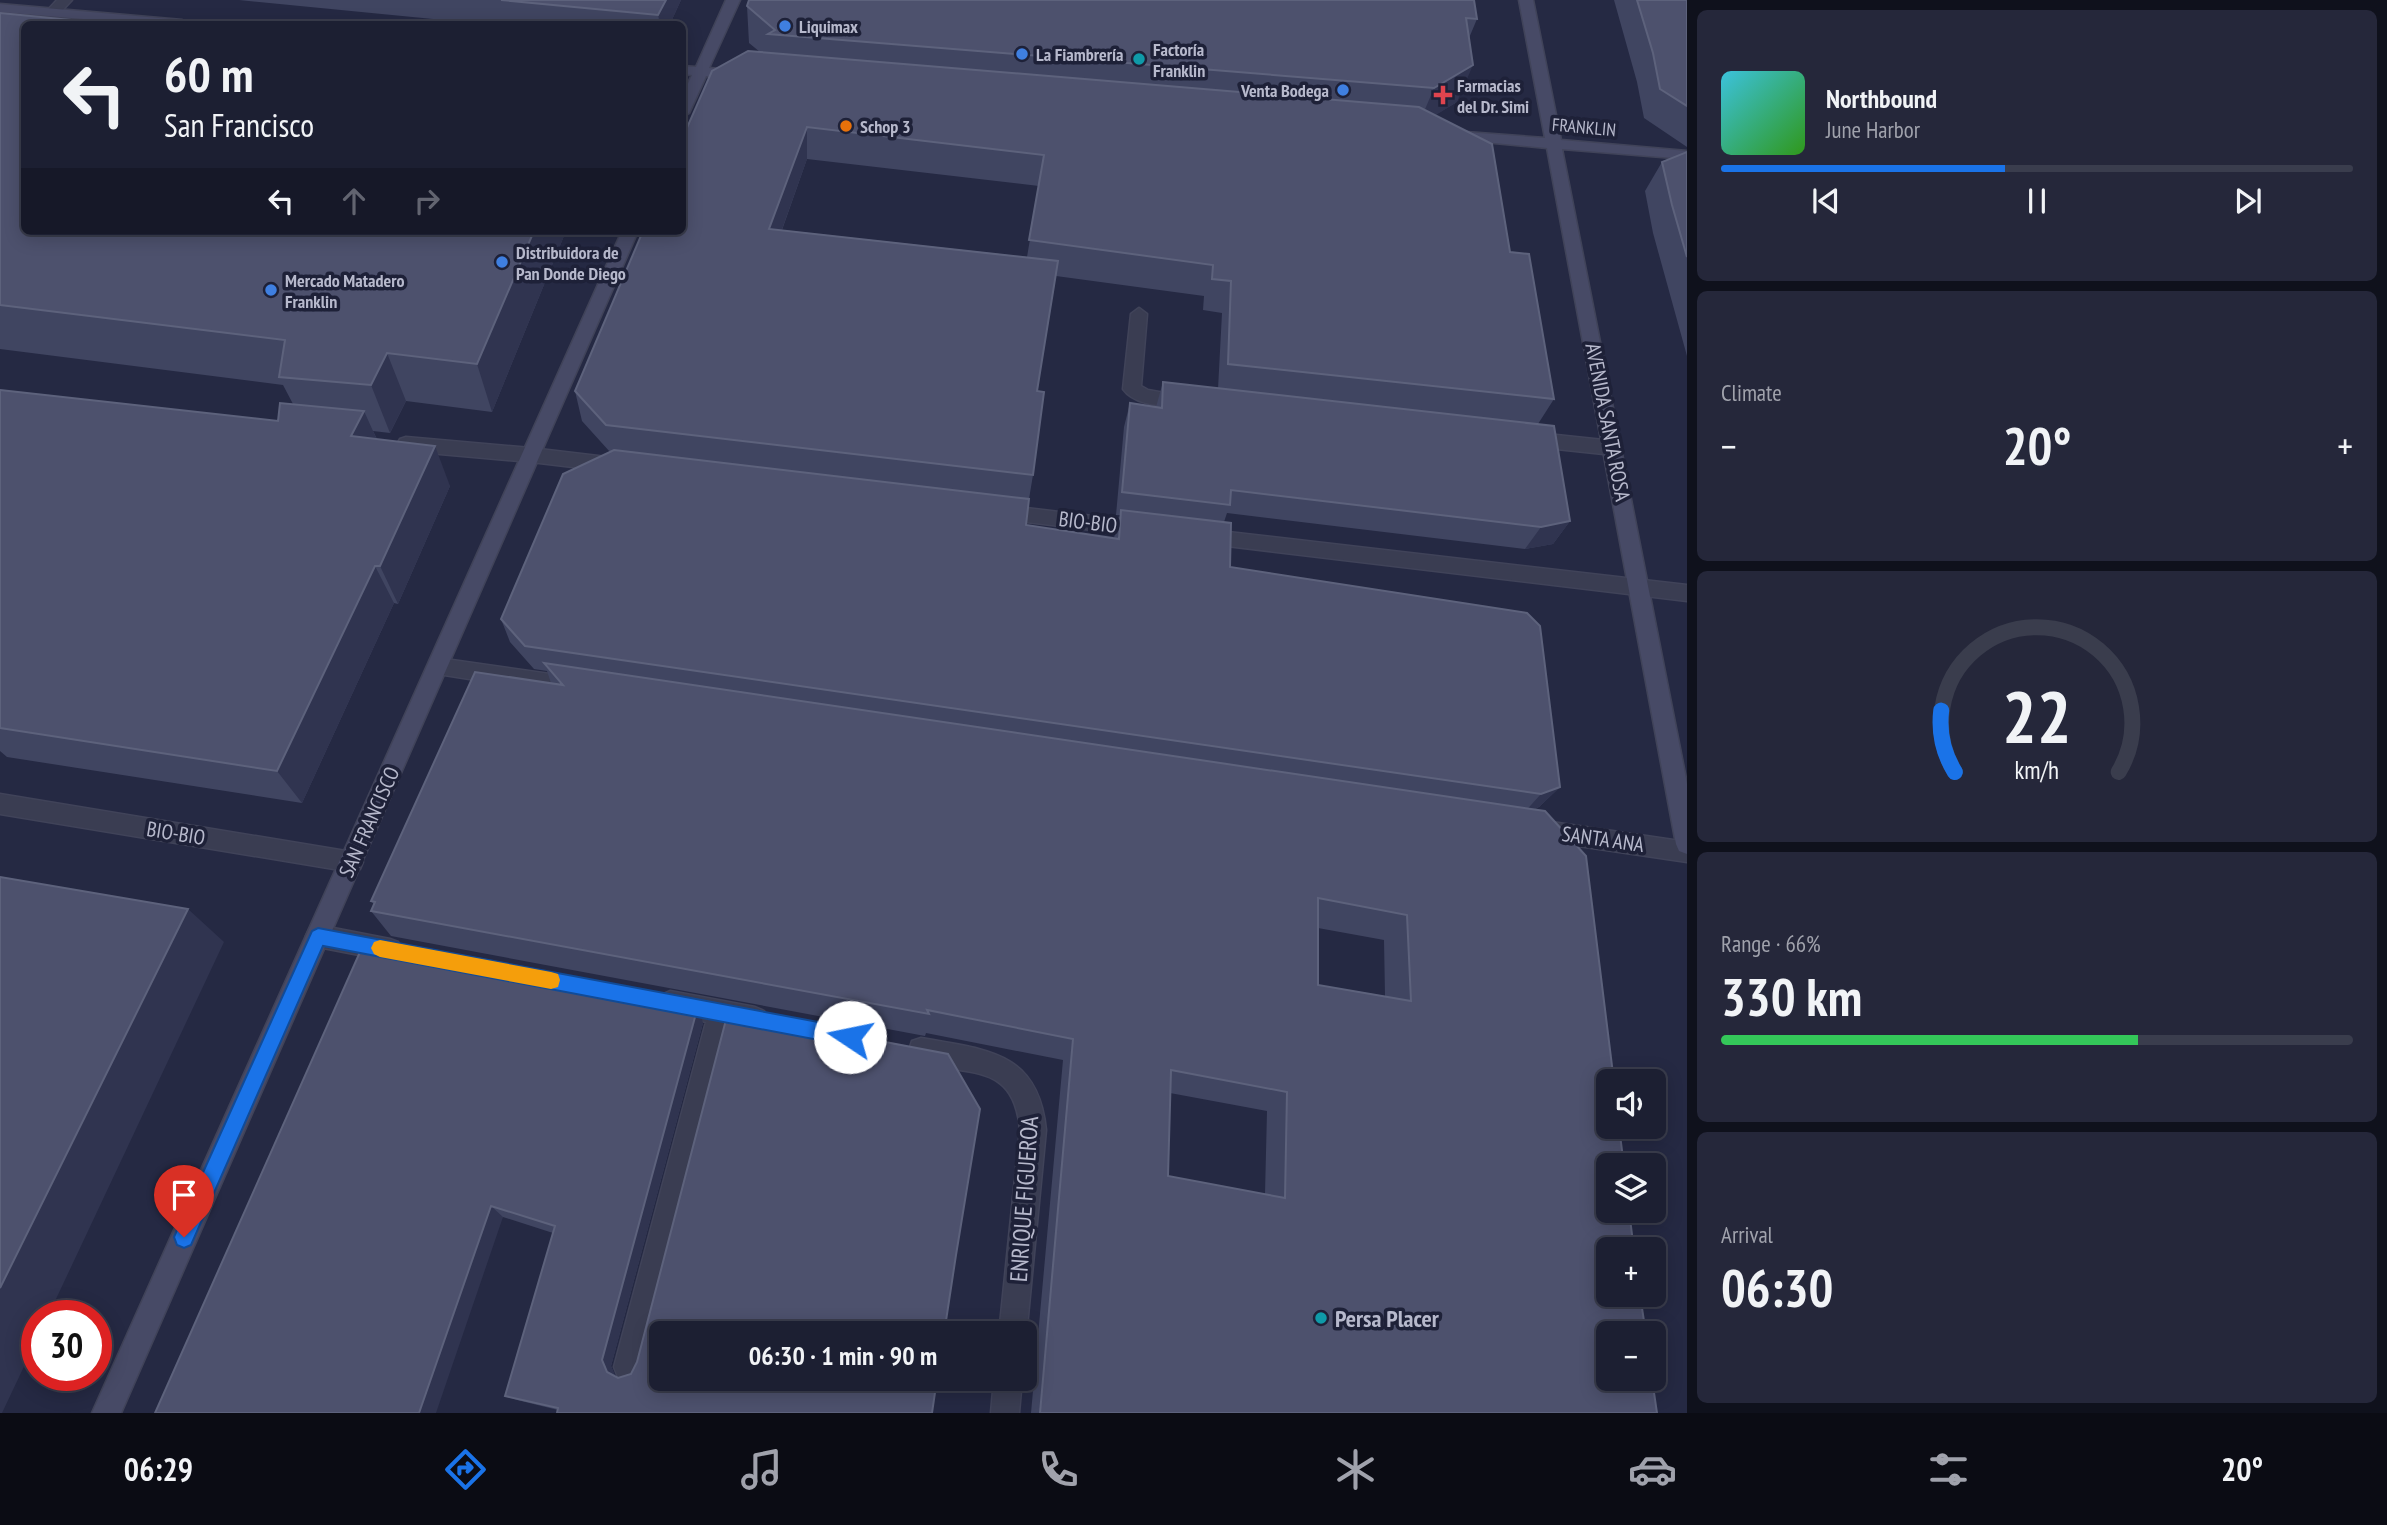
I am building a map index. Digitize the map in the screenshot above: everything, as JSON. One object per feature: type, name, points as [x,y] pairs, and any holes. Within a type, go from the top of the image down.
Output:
[{"type":"main road","points":[[686,104],[733,0]]},
{"type":"main road","name":"AVENIDA SANTA ROSA","points":[[1526,0],[1687,844]]},
{"type":"main road","points":[[0,8],[147,21]]},
{"type":"main road","points":[[686,70],[753,76]]},
{"type":"main road","name":"FRANKLIN","points":[[1442,134],[1687,155]]},
{"type":"main road","name":"SAN FRANCISCO","points":[[106,1413],[628,235]]},
{"type":"street","points":[[52,13],[65,0]]},
{"type":"street","points":[[1139,313],[1132,389],[1144,396],[1207,405]]},
{"type":"street","points":[[1512,438],[1613,448]]},
{"type":"street","points":[[381,442],[531,455],[628,467]]},
{"type":"street","name":"BIO-BIO","points":[[986,510],[1687,593]]},
{"type":"street","points":[[438,666],[576,687]]},
{"type":"street","name":"BIO-BIO","points":[[0,804],[352,862]]},
{"type":"street","name":"SANTA ANA","points":[[1522,828],[1687,852]]},
{"type":"street","points":[[318,936],[409,954]]},
{"type":"street","points":[[653,1000],[775,1023]]},
{"type":"street","points":[[628,1367],[721,1012]]},
{"type":"street","name":"ENRIQUE FIGUEROA","points":[[897,1046],[995,1065],[1021,1084],[1030,1097],[1034,1114],[1033,1130],[1014,1321]]},
{"type":"street","points":[[1005,1413],[1007,1391]]},
{"type":"building","points":[[501,0],[666,0],[658,15]]},
{"type":"building","points":[[749,0],[1474,0],[1477,19],[1466,18],[1473,65],[1434,88],[768,34],[775,30],[747,6]]},
{"type":"building","points":[[1637,0],[1687,0],[1687,106],[1660,89],[1653,53]]},
{"type":"building","name":"Mercado Matadero Franklin","points":[[0,13],[81,21],[21,21],[21,235],[532,235],[477,364],[387,353],[371,385],[279,377],[285,340],[0,305]]},
{"type":"building","points":[[748,51],[1419,107],[1492,144],[1510,252],[1529,254],[1554,399],[1228,364],[1231,281],[1212,279],[1213,265],[1029,240],[1044,155],[807,127],[769,229],[1058,261],[1037,391],[1044,392],[1033,475],[606,425],[575,391],[641,235],[686,235],[686,130],[712,71]]},
{"type":"building","points":[[1687,152],[1687,257],[1662,162]]},
{"type":"building","points":[[1163,382],[1554,426],[1570,521],[1541,527],[1231,490],[1230,505],[1122,492],[1130,403],[1162,408]]},
{"type":"building","points":[[0,390],[278,421],[280,403],[364,411],[351,436],[435,446],[380,566],[375,566],[277,771],[0,728]]},
{"type":"building","points":[[614,450],[1029,499],[1026,525],[1119,539],[1121,510],[1231,523],[1230,567],[1527,613],[1540,626],[1560,787],[1541,794],[525,646],[501,619],[563,474]]},
{"type":"building","points":[[544,663],[1545,811],[1586,856],[1612,1069],[1596,1069],[1596,1139],[1621,1139],[1622,1153],[1596,1153],[1596,1223],[1631,1223],[1632,1237],[1596,1237],[1596,1307],[1642,1307],[1644,1321],[1596,1321],[1596,1391],[1654,1391],[1657,1413],[1040,1413],[1073,1039],[927,1010],[929,1014],[371,911],[375,902],[371,901],[475,672],[563,685]],"holes":[[[1318,898],[1407,915],[1411,1001],[1318,985]],[[1171,1070],[1287,1092],[1285,1198],[1168,1176]]]},
{"type":"building","points":[[0,877],[188,909],[0,1288]]},
{"type":"building","points":[[364,943],[698,1006],[602,1360],[607,1372],[618,1378],[631,1374],[637,1362],[728,1012],[948,1054],[980,1109],[946,1321],[649,1321],[649,1391],[935,1391],[932,1413],[557,1413],[558,1408],[505,1396],[555,1226],[491,1206],[419,1413],[155,1413]]},
{"type":"slow traffic","points":[[380,948],[551,980]]},
{"type":"place","name":"Liquimax","points":[[785,26]]},
{"type":"place","name":"La Fiambrería","points":[[1022,54]]},
{"type":"place","name":"Factoría Franklin","points":[[1139,59]]},
{"type":"place","name":"Venta Bodega","points":[[1343,90]]},
{"type":"place","name":"Farmacias del Dr. Simi","points":[[1443,95]]},
{"type":"place","name":"Schop 3","points":[[846,126]]},
{"type":"place","name":"Distribuidora de Pan Donde Diego","points":[[502,262]]},
{"type":"place","name":"Mercado Matadero Franklin","points":[[271,290]]},
{"type":"place","name":"Persa Placer","points":[[1321,1318]]},
{"type":"route","points":[[184,1237],[318,936],[850,1037]]}]
